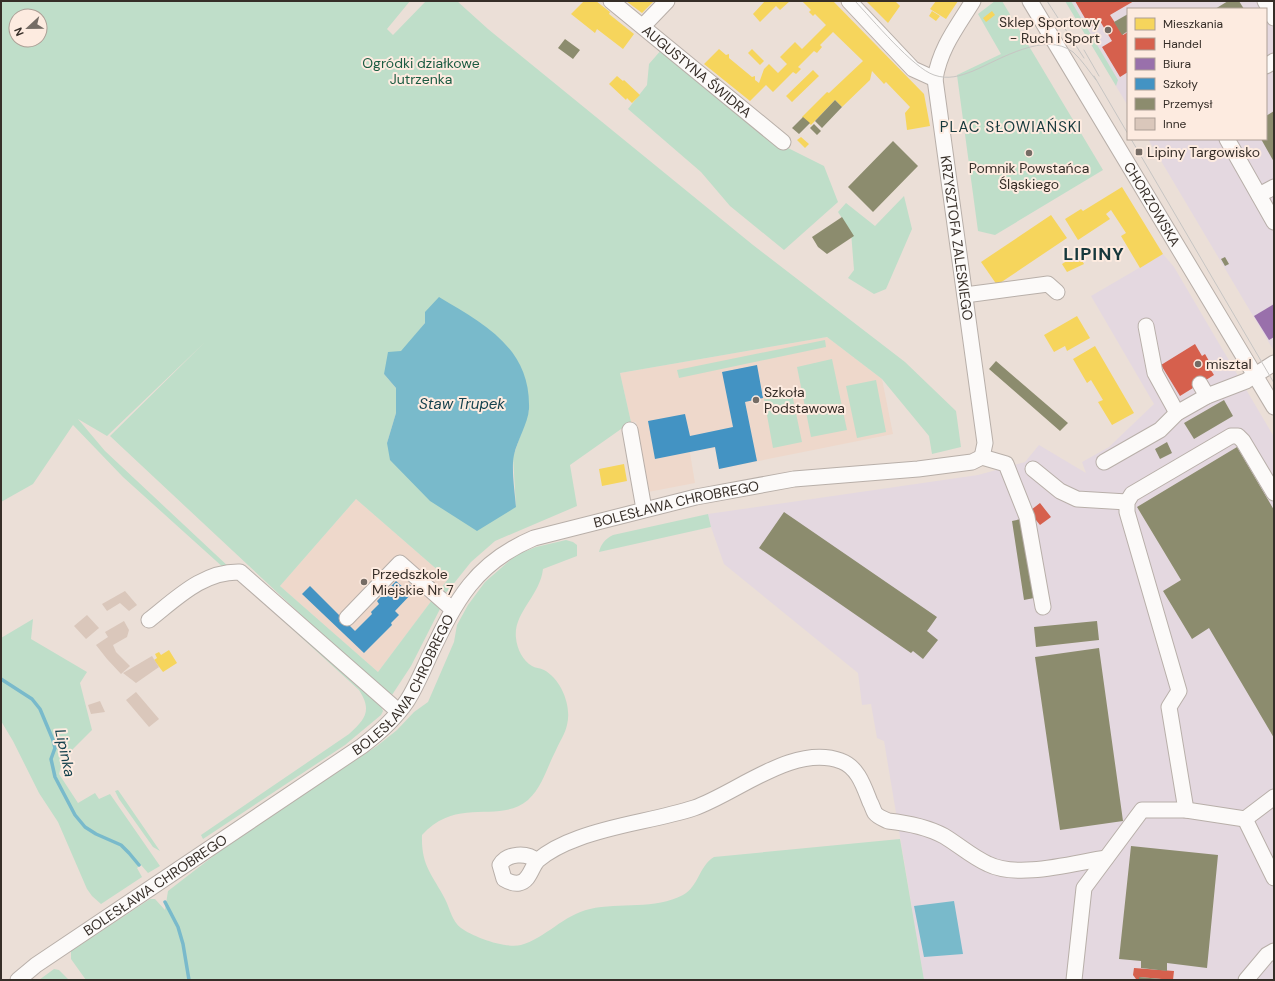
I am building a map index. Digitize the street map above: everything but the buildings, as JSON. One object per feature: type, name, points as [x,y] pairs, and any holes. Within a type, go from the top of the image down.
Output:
[{"type":"street","name":"AUGUSTYNA ŚWIDRA","points":[[611,1],[783,142]]},
{"type":"street","points":[[642,26],[667,1]]},
{"type":"street","points":[[848,1],[913,69],[935,79]]},
{"type":"street","name":"CHORZOWSKA","points":[[1030,1],[1274,407]]},
{"type":"street","points":[[1265,1],[1274,18]]},
{"type":"street","name":"KRZYSZTOFA ZALESKIEGO","points":[[974,2],[950,35],[941,54],[935,79],[985,443],[982,457]]},
{"type":"street","points":[[1228,140],[1274,222]]},
{"type":"street","points":[[1259,195],[1274,186]]},
{"type":"street","points":[[965,295],[1048,284],[1057,292]]},
{"type":"street","points":[[1146,326],[1155,373],[1177,412]]},
{"type":"street","points":[[1104,462],[1160,430],[1177,412],[1204,390],[1246,381],[1274,363]]},
{"type":"street","points":[[630,430],[644,509]]},
{"type":"street","points":[[1186,810],[1169,707],[1179,691],[1127,512],[1127,502],[1132,494],[1231,436],[1238,436],[1243,441],[1274,493]]},
{"type":"street","points":[[982,457],[1006,464],[1027,517],[1043,607]]},
{"type":"street","name":"BOLESŁAWA CHROBREGO","points":[[18,980],[36,965],[377,735],[407,701],[452,609],[473,580],[483,569],[518,544],[534,538],[696,497],[794,479],[918,469],[972,462],[982,457]]},
{"type":"street","points":[[1033,469],[1060,491],[1077,499],[1127,502]]},
{"type":"street","points":[[347,618],[400,563],[452,609]]},
{"type":"street","points":[[149,620],[184,592],[198,583],[222,573],[240,572],[398,712]]},
{"type":"street","points":[[537,861],[566,843],[579,838],[695,807],[787,764],[817,757],[829,757],[843,761],[852,767],[859,778],[874,813],[888,821],[932,831],[943,836],[988,865],[1010,870],[1036,869],[1106,858]]},
{"type":"street","points":[[1074,980],[1084,888],[1142,810],[1186,810],[1245,819],[1274,797]]},
{"type":"street","points":[[1245,819],[1274,878]]},
{"type":"street","points":[[1246,980],[1267,955],[1274,951]]},
{"type":"shaded area","points":[[1071,1],[1274,1],[1274,351],[1149,140],[1267,140],[1267,8],[1127,8],[1127,104],[1116,86],[1117,79]]},
{"type":"shaded area","points":[[1163,254],[1174,267],[1274,437],[1274,980],[924,980],[884,741],[877,738],[871,704],[862,705],[858,673],[724,564],[708,514],[978,475],[1025,462],[1039,445],[1086,473],[1082,462],[1109,447],[1154,404],[1091,296]]},
{"type":"shaded area","name":"Szkoła Podstawowa","points":[[827,337],[882,379],[893,434],[719,469],[715,448],[693,451],[690,453],[695,483],[648,492],[636,422],[631,422],[620,373]]},
{"type":"shaded area","name":"Przedszkole Miejskie Nr 7","points":[[356,499],[448,579],[378,672],[280,586]]},
{"type":"green space","name":"Ogródki działkowe Jutrzenka","points":[[1,1],[410,1],[387,29],[393,35],[426,1],[457,1],[488,29],[753,245],[905,362],[956,411],[961,447],[932,454],[929,436],[882,379],[827,337],[620,373],[631,422],[570,465],[577,506],[495,541],[471,562],[447,592],[439,591],[448,579],[356,499],[280,586],[378,672],[432,600],[441,607],[411,666],[390,698],[110,436],[205,342],[107,436],[78,419],[105,451],[230,568],[225,569],[123,477],[73,425],[33,484],[1,502]],"holes":[[[425,323],[529,410],[513,457],[516,507],[387,443],[396,413],[396,388],[384,374]]]},
{"type":"green space","points":[[995,1],[1002,1],[1103,170],[995,235],[978,231],[957,75],[1001,54],[978,14]]},
{"type":"green space","points":[[1065,1],[1071,1],[1118,80],[1116,86]]},
{"type":"green space","points":[[662,49],[782,145],[824,166],[838,202],[784,250],[730,206],[701,172],[628,109],[647,85],[649,64]]},
{"type":"green space","points":[[904,196],[912,229],[886,289],[874,294],[848,278],[854,270],[851,232],[838,212],[846,203],[875,226]]},
{"type":"green space","points":[[825,340],[826,347],[679,378],[677,370]]},
{"type":"green space","points":[[832,359],[847,430],[811,437],[797,367]]},
{"type":"green space","points":[[876,380],[886,432],[857,438],[846,386]]},
{"type":"green space","points":[[792,394],[802,442],[773,448],[764,399]]},
{"type":"green space","points":[[708,514],[711,527],[599,552],[604,542],[613,535]]},
{"type":"green space","points":[[566,540],[577,545],[577,556],[543,569],[537,588],[522,612],[516,629],[516,638],[523,658],[532,666],[544,670],[550,674],[560,686],[564,694],[568,710],[568,718],[564,734],[544,776],[533,795],[528,800],[516,807],[504,810],[463,813],[450,816],[436,823],[422,835],[423,855],[425,862],[458,925],[473,935],[499,944],[515,946],[521,945],[539,937],[571,916],[580,912],[601,907],[661,903],[683,895],[692,887],[705,865],[714,857],[900,839],[924,980],[86,980],[71,959],[71,951],[150,899],[155,899],[165,910],[168,891],[238,837],[377,746],[397,730],[414,712],[428,702],[454,642],[457,625],[468,605],[485,582],[516,555],[536,547]]},
{"type":"green space","points":[[233,575],[380,704],[383,711],[381,715],[345,745],[203,839],[201,835],[349,734],[360,724],[366,709],[363,697],[359,690]]},
{"type":"green space","points":[[33,619],[31,639],[87,672],[80,683],[92,730],[63,759],[59,774],[78,803],[95,793],[99,799],[110,794],[160,866],[148,873],[141,865],[137,868],[142,877],[101,904],[87,889],[58,822],[39,793],[13,741],[1,721],[1,638]]},
{"type":"green space","points":[[118,790],[160,851],[153,847],[119,799],[115,791]]},
{"type":"green space","points":[[54,969],[59,970],[69,980],[39,980]]},
{"type":"water","name":"Staw Trupek","points":[[439,297],[472,317],[502,340],[513,354],[522,370],[528,388],[528,414],[513,460],[516,507],[477,531],[430,501],[390,460],[387,443],[396,413],[396,388],[384,374],[388,352],[401,351],[425,323],[425,312]]},
{"type":"water","points":[[954,901],[963,954],[924,957],[914,906]]},
{"type":"waterway","name":"Lipinka","points":[[1,679],[32,699],[40,709],[55,748],[51,759],[55,777],[75,815],[85,827],[96,834],[121,845],[139,865]]},
{"type":"waterway","name":"Lipinka","points":[[165,902],[178,927],[183,944],[189,980]]},
{"type":"tram line","points":[[855,1],[904,53],[925,71],[934,75],[944,77],[959,76],[1023,49],[1050,44],[1062,46],[1073,52],[1096,80]]},
{"type":"tram line","points":[[1047,1],[1084,58]]},
{"type":"tram line","points":[[1084,50],[1099,76]]},
{"type":"tram line","points":[[1094,76],[1127,132]]},
{"type":"tram line","points":[[1132,140],[1274,383]]},
{"type":"place","name":"Sklep Sportowy - Ruch i Sport","points":[[1108,30]]},
{"type":"place","name":"Lipiny Targowisko","points":[[1139,152]]},
{"type":"place","name":"Pomnik Powstańca Śląskiego","points":[[1029,153]]},
{"type":"place","name":"misztal","points":[[1198,364]]},
{"type":"place","name":"Szkoła Podstawowa","points":[[756,400]]},
{"type":"place","name":"Przedszkole Miejskie Nr 7","points":[[364,582]]},
{"type":"district","name":"PLAC SŁOWIAŃSKI","points":[[1011,127]]},
{"type":"district","name":"LIPINY","points":[[1094,254]]}]
